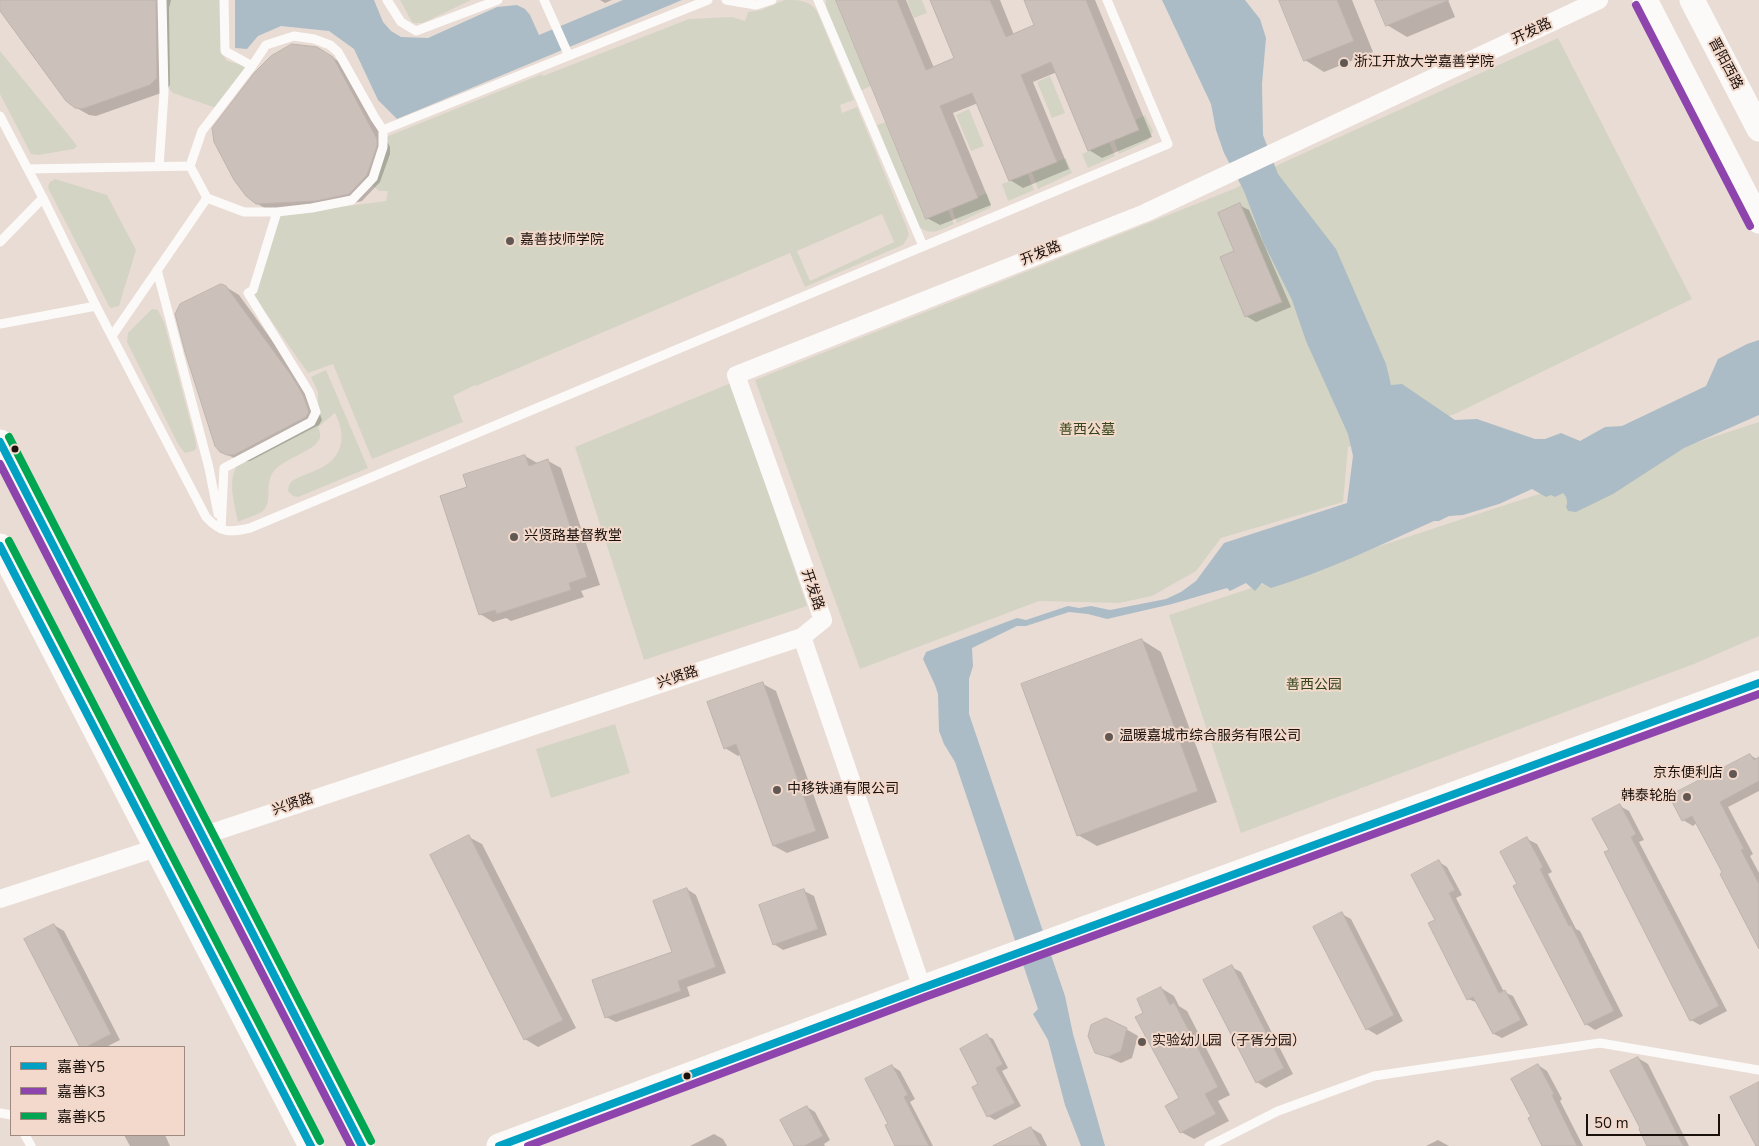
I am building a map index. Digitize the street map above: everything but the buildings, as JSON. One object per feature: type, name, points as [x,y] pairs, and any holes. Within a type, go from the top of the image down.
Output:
[{"type":"main road","points":[[1645,0],[1759,220]]},
{"type":"main road","name":"晋阳西路","points":[[1692,0],[1759,128]]},
{"type":"main road","points":[[0,442],[362,1146]]},
{"type":"main road","points":[[0,546],[311,1146]]},
{"type":"main road","points":[[499,1146],[997,960],[1759,683]]},
{"type":"street","name":"开发路","points":[[802,637],[823,620],[736,375],[1145,213],[1599,0]]},
{"type":"street","name":"兴贤路","points":[[202,836],[802,637]]},
{"type":"street","points":[[802,637],[922,988]]},
{"type":"street","points":[[0,899],[156,848]]},
{"type":"lane","points":[[159,167],[164,94],[162,0]]},
{"type":"lane","points":[[224,0],[225,51],[252,66]]},
{"type":"lane","points":[[387,0],[401,22],[416,31],[498,0]]},
{"type":"lane","points":[[544,0],[569,56]]},
{"type":"lane","points":[[383,130],[708,0]]},
{"type":"lane","points":[[726,0],[756,5],[772,0]]},
{"type":"lane","points":[[818,0],[923,246]]},
{"type":"lane","points":[[0,116],[196,501],[206,517],[216,527],[226,531],[237,531],[250,528],[1168,144],[1107,0]]},
{"type":"lane","points":[[294,36],[314,39],[330,45],[338,52],[383,130],[383,147],[373,178],[352,200],[312,208],[277,212],[244,212],[208,198],[190,166],[202,131],[266,45],[294,36]]},
{"type":"lane","points":[[28,169],[190,166]]},
{"type":"lane","points":[[0,242],[43,198]]},
{"type":"lane","points":[[112,336],[208,198]]},
{"type":"lane","points":[[221,529],[224,468],[311,422],[316,412],[309,392],[248,293],[253,290],[277,212]]},
{"type":"lane","points":[[157,270],[210,468],[221,529]]},
{"type":"lane","points":[[0,324],[96,306]]},
{"type":"lane","points":[[1209,1146],[1278,1111],[1374,1076],[1600,1043],[1759,1070]]},
{"type":"green space","points":[[164,0],[220,0],[222,54],[227,61],[246,66],[216,108],[173,93],[166,85]]},
{"type":"green space","points":[[400,0],[471,0],[423,23],[415,23],[412,22]]},
{"type":"green space","points":[[785,0],[790,0],[807,3],[817,11],[854,100],[840,105],[842,113],[857,107],[907,228],[909,235],[903,245],[805,287],[790,253],[475,385],[453,396],[463,422],[372,459],[333,364],[308,373],[254,296],[280,215],[386,201],[388,191],[379,191],[371,184],[386,137],[542,74],[543,76],[689,19],[732,17],[745,21],[748,12],[761,10]],"holes":[[[882,214],[894,242],[810,281],[797,251]]]},
{"type":"green space","points":[[826,0],[836,0],[871,86],[860,91],[826,6]]},
{"type":"green space","points":[[907,0],[922,0],[927,13],[914,18]]},
{"type":"green space","name":"善西公墓","points":[[1558,38],[1692,299],[1455,414],[1348,447],[1343,502],[1221,538],[1196,571],[1152,596],[1119,603],[1039,601],[860,669],[755,380],[1236,188],[1282,163]]},
{"type":"green space","points":[[0,51],[71,138],[77,146],[74,149],[38,155],[31,154],[0,94]]},
{"type":"green space","points":[[1050,76],[1065,113],[1052,118],[1037,82]]},
{"type":"green space","points":[[969,109],[984,146],[971,151],[956,115]]},
{"type":"green space","points":[[1145,115],[1153,131],[1148,141],[1119,154],[1114,140],[1139,130],[1135,120]]},
{"type":"green space","points":[[886,122],[926,219],[948,210],[954,224],[931,232],[917,225],[877,125]]},
{"type":"green space","points":[[1109,142],[1115,156],[1088,168],[1082,154]]},
{"type":"green space","points":[[1066,158],[1072,173],[1038,189],[1032,172]]},
{"type":"green space","points":[[1028,174],[1034,190],[1008,201],[1002,184]]},
{"type":"green space","points":[[55,179],[107,195],[136,250],[119,306],[111,308],[109,306],[49,190],[50,182]]},
{"type":"green space","points":[[987,193],[991,205],[990,208],[957,223],[952,208]]},
{"type":"green space","points":[[152,309],[158,310],[164,322],[196,443],[196,449],[193,451],[185,453],[178,444],[127,342],[128,333]]},
{"type":"green space","points":[[326,370],[368,468],[298,497],[293,496],[288,491],[292,481],[326,465],[339,451],[342,439],[335,413],[318,427],[320,438],[313,447],[285,462],[274,471],[269,481],[268,503],[263,511],[238,522],[232,486],[237,466],[310,428],[318,414],[318,392],[311,377]]},
{"type":"green space","points":[[731,383],[807,606],[644,660],[575,447]]},
{"type":"green space","name":"善西公园","points":[[1759,422],[1759,636],[1694,664],[1241,833],[1169,615]]},
{"type":"green space","points":[[615,724],[630,773],[551,798],[536,749]]},
{"type":"shaded area","points":[[235,0],[374,0],[383,22],[391,31],[401,37],[428,38],[497,7],[517,5],[525,9],[530,15],[539,35],[623,0],[682,0],[397,119],[378,100],[354,49],[329,31],[281,26],[258,36],[247,49],[235,48]]},
{"type":"shaded area","points":[[1162,0],[1245,0],[1260,19],[1266,38],[1262,84],[1263,135],[1278,174],[1336,249],[1386,364],[1391,385],[1402,384],[1455,420],[1477,419],[1535,439],[1545,439],[1561,433],[1580,441],[1605,427],[1622,426],[1706,386],[1718,359],[1759,340],[1759,415],[1684,448],[1613,494],[1576,512],[1568,511],[1566,507],[1567,500],[1563,493],[1555,497],[1551,495],[1546,497],[1532,489],[1499,504],[1463,515],[1449,516],[1439,521],[1434,521],[1333,566],[1271,588],[1262,583],[1255,591],[1246,583],[1230,591],[1227,588],[1172,604],[1107,619],[1069,612],[1026,626],[1017,626],[972,648],[973,666],[969,679],[969,714],[1065,996],[1073,1034],[1105,1146],[1081,1146],[1065,1105],[1048,1040],[1033,1014],[1038,1009],[955,762],[944,744],[939,731],[938,694],[923,659],[926,652],[1017,618],[1026,620],[1068,606],[1079,608],[1091,606],[1110,610],[1166,599],[1181,592],[1196,581],[1224,543],[1347,503],[1353,456],[1348,434],[1306,341],[1292,300],[1264,244],[1244,191],[1224,153],[1216,130],[1211,104]]},
{"type":"transit line","name":"嘉善K3","points":[[1636,5],[1750,226]]},
{"type":"transit line","name":"嘉善K5","points":[[9,437],[371,1141]]},
{"type":"transit line","name":"嘉善Y5","points":[[0,442],[362,1146]]},
{"type":"transit line","name":"嘉善K3","points":[[0,464],[351,1146]]},
{"type":"transit line","name":"嘉善K5","points":[[9,541],[320,1141]]},
{"type":"transit line","name":"嘉善Y5","points":[[0,546],[311,1146]]},
{"type":"transit line","name":"嘉善Y5","points":[[499,1146],[922,988],[1759,683]]},
{"type":"transit line","name":"嘉善K3","points":[[528,1146],[925,997],[1759,694]]},
{"type":"place","name":"浙江开放大学嘉善学院","points":[[1344,63]]},
{"type":"place","name":"嘉善技师学院","points":[[510,241]]},
{"type":"place","name":"兴贤路基督教堂","points":[[514,537]]},
{"type":"place","name":"温暖嘉城市综合服务有限公司","points":[[1109,737]]},
{"type":"place","name":"京东便利店","points":[[1733,774]]},
{"type":"place","name":"中移铁通有限公司","points":[[777,790]]},
{"type":"place","name":"韩泰轮胎","points":[[1687,797]]},
{"type":"place","name":"实验幼儿园（子胥分园）","points":[[1142,1042]]}]
